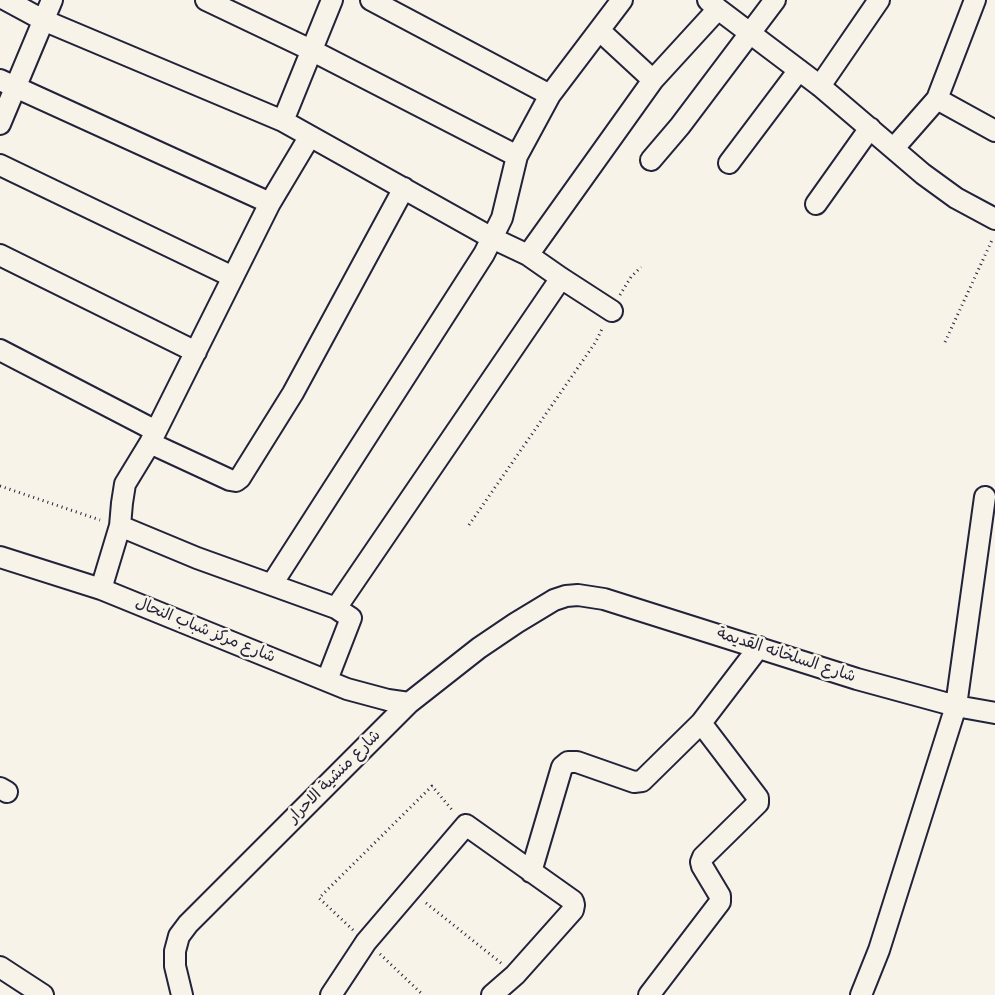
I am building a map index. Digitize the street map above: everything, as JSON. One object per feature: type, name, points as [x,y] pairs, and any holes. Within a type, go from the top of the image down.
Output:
[{"type":"street","points":[[6,0],[43,20],[283,121],[492,238],[528,255],[612,311]]},
{"type":"street","points":[[0,124],[8,83],[52,0]]},
{"type":"street","points":[[206,0],[311,50],[517,156]]},
{"type":"street","points":[[283,121],[332,0]]},
{"type":"street","points":[[371,0],[550,95]]},
{"type":"street","points":[[272,584],[492,238],[502,218],[517,156],[550,95],[622,0]]},
{"type":"street","points":[[651,160],[680,126],[775,0]]},
{"type":"street","points":[[820,86],[879,0]]},
{"type":"street","points":[[894,148],[937,99],[975,0]]},
{"type":"street","points":[[528,255],[653,80],[713,4],[820,86],[923,174],[956,198],[995,219]]},
{"type":"street","points":[[600,31],[653,80]]},
{"type":"street","points":[[729,163],[799,70]]},
{"type":"street","points":[[8,83],[270,203]]},
{"type":"street","points":[[937,99],[995,131]]},
{"type":"street","points":[[816,204],[870,128]]},
{"type":"street","points":[[101,589],[120,526],[126,484],[153,437],[270,203],[310,136]]},
{"type":"street","points":[[0,165],[233,277]]},
{"type":"street","points":[[0,350],[230,480],[236,481],[240,478],[293,393],[404,188]]},
{"type":"street","points":[[0,256],[196,352]]},
{"type":"street","points":[[336,608],[561,278]]},
{"type":"street","points":[[861,995],[879,950],[956,706],[985,497]]},
{"type":"street","points":[[120,526],[197,558],[336,608],[351,618],[327,680]]},
{"type":"street","name":"شارع مركز شباب النحال","points":[[0,557],[101,589],[367,695],[409,703]]},
{"type":"street","name":"شارع السلخانه القديمة","points":[[578,595],[604,599],[857,679],[956,706],[995,713]]},
{"type":"street","name":"شارع منشية الاحرار","points":[[182,995],[175,966],[174,951],[179,936],[184,930],[409,703],[479,648],[516,623],[554,600],[578,595]]},
{"type":"street","points":[[531,872],[562,767],[568,762],[578,762],[638,783],[642,782],[701,723],[759,647]]},
{"type":"street","points":[[649,995],[720,902],[720,896],[700,862],[758,803],[758,798],[701,723]]},
{"type":"street","points":[[331,995],[366,942],[466,825],[573,901],[574,905],[573,910],[515,974],[492,995]]},
{"type":"street","points":[[0,967],[42,995]]},
{"type":"path","points":[[945,342],[995,233]]},
{"type":"path","points":[[469,525],[595,342],[624,288],[641,267]]},
{"type":"path","points":[[0,486],[120,526]]},
{"type":"path","points":[[423,995],[319,898],[432,786],[466,825]]},
{"type":"path","points":[[411,891],[515,974]]}]
